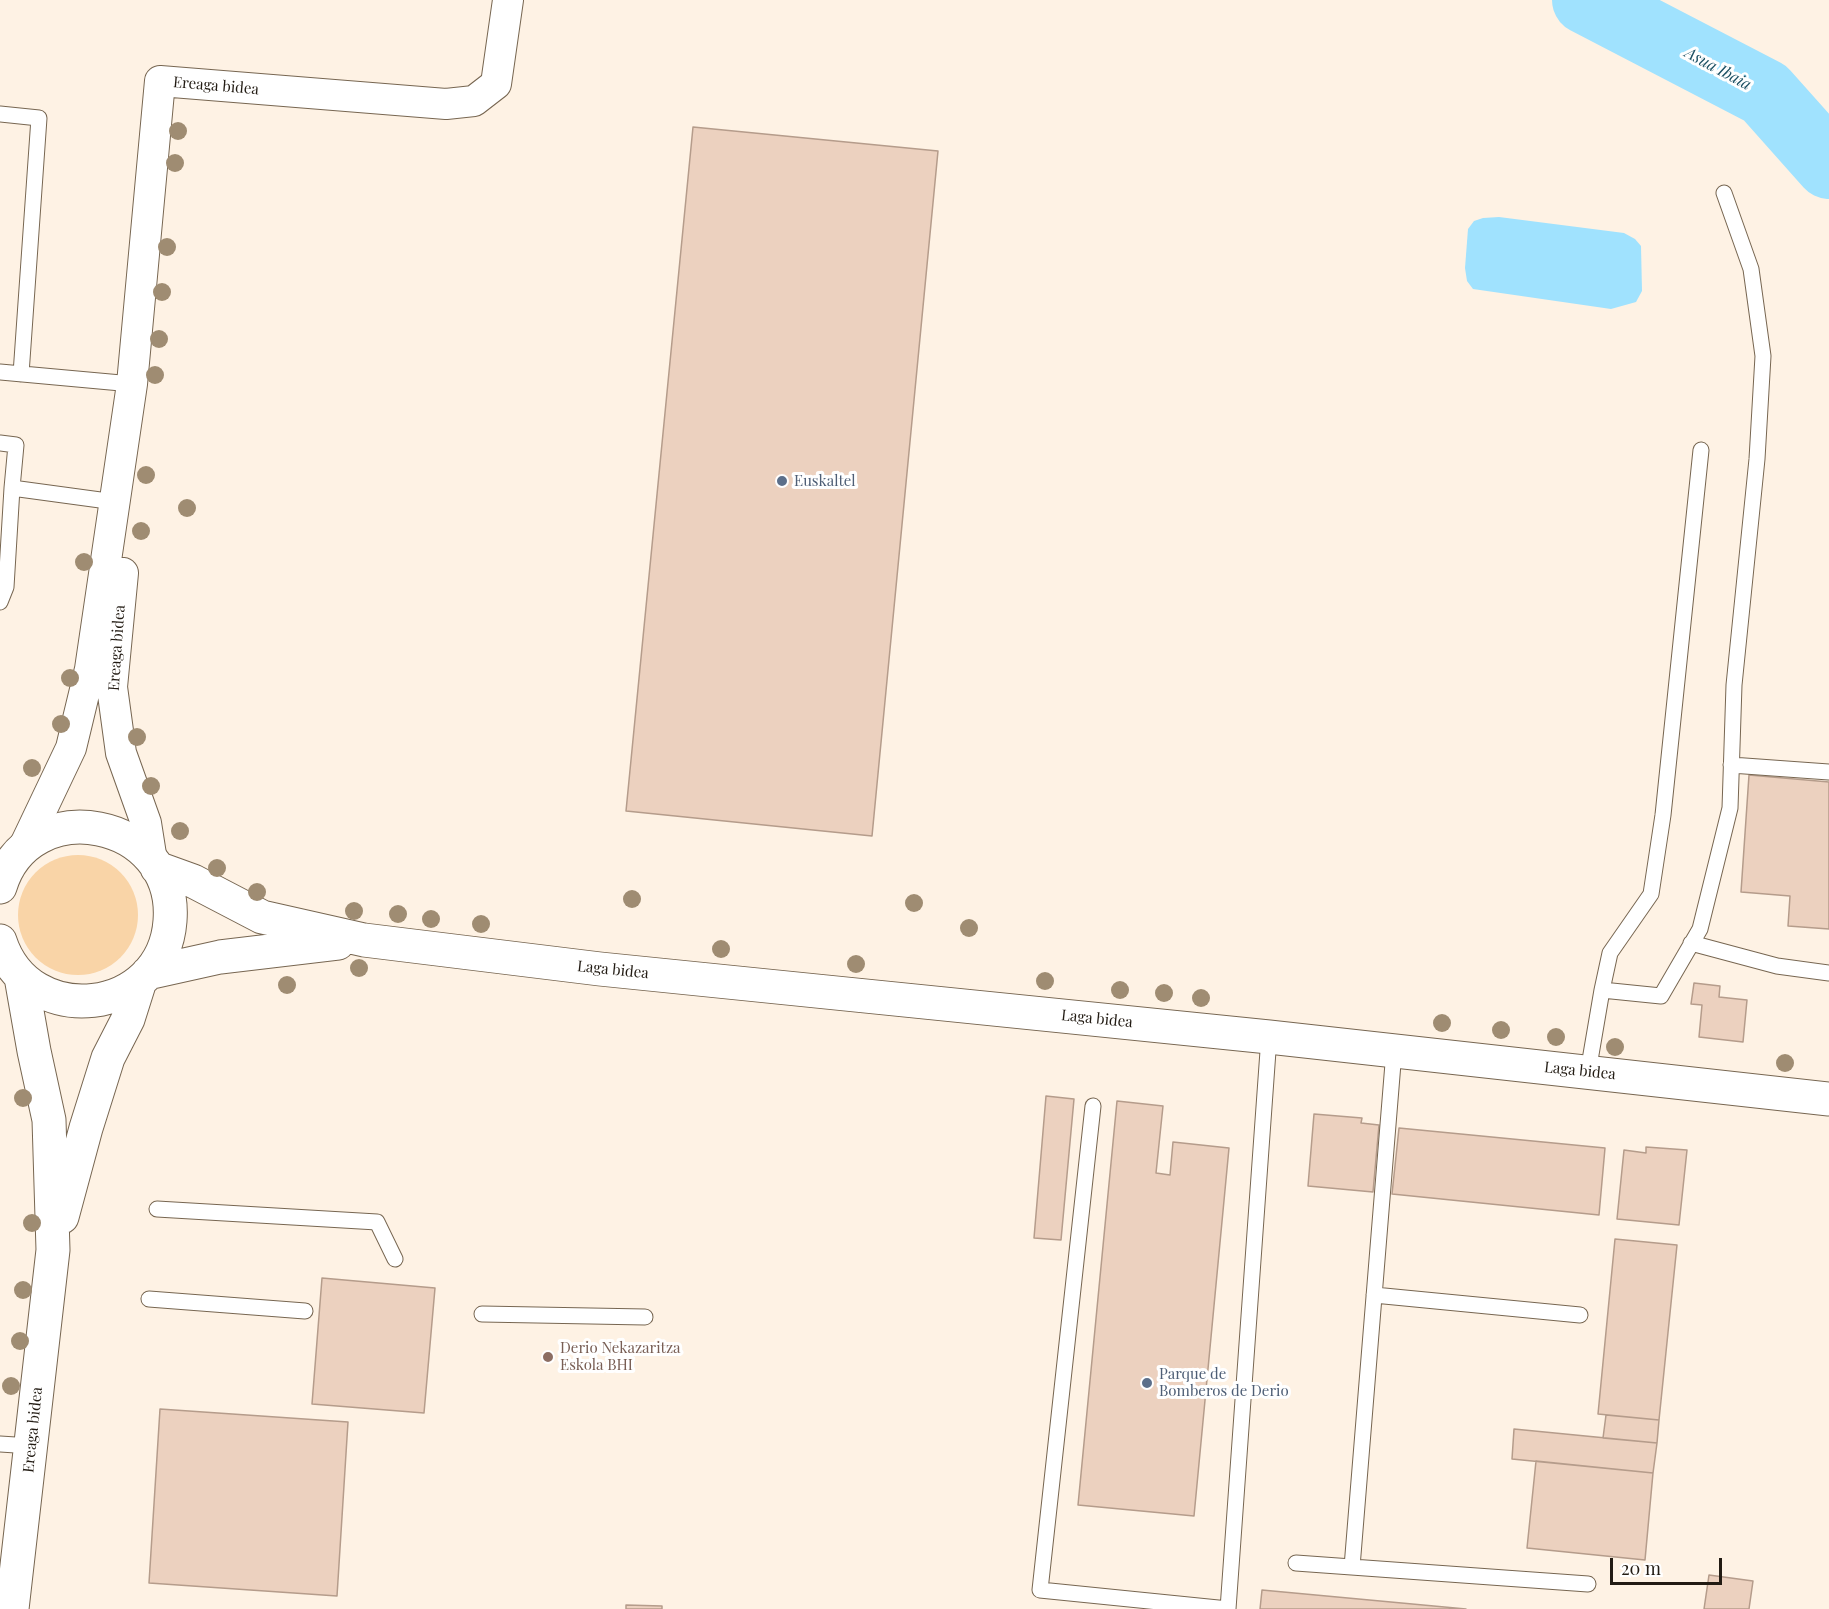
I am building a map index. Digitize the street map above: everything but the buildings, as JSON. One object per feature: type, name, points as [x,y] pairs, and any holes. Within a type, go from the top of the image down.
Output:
[{"type":"street","name":"Ereaga bidea","points":[[13,855],[71,747],[90,669],[132,384],[160,81],[446,104],[474,101],[496,84],[508,0]]},
{"type":"street","name":"Ereaga bidea","points":[[115,502],[124,574],[112,687],[121,753],[146,823],[155,865]]},
{"type":"street","points":[[0,887],[13,855],[49,834],[81,826],[114,832],[141,849],[155,865],[165,885],[170,904],[170,922],[159,958],[144,977],[128,1019],[108,1058],[86,1128],[53,1250]]},
{"type":"street","name":"Laga bidea","points":[[155,865],[193,881],[262,917],[364,940],[600,969],[1269,1037],[1829,1099]]},
{"type":"street","name":"Laga bidea","points":[[144,977],[220,957],[364,940]]},
{"type":"street","points":[[0,941],[13,971],[49,1120],[53,1250]]},
{"type":"street","points":[[13,971],[35,988],[49,995],[81,1002],[113,997],[144,977]]},
{"type":"street","name":"Ereaga bidea","points":[[12,1609],[15,1445],[53,1250]]},
{"type":"lane","points":[[0,114],[39,118],[21,374]]},
{"type":"lane","points":[[1602,990],[1661,996],[1700,929],[1730,808],[1734,685],[1757,459],[1763,356],[1751,269],[1724,193]]},
{"type":"lane","points":[[0,372],[132,384]]},
{"type":"lane","points":[[0,443],[16,445],[6,587],[0,602]]},
{"type":"lane","points":[[1588,1072],[1610,953],[1651,894],[1663,815],[1701,450]]},
{"type":"lane","points":[[12,488],[115,502]]},
{"type":"lane","points":[[1731,765],[1829,772]]},
{"type":"lane","points":[[1691,943],[1777,966],[1829,973]]},
{"type":"lane","points":[[1093,1106],[1040,1590],[1228,1609],[1269,1037]]},
{"type":"lane","points":[[1352,1567],[1394,1051]]},
{"type":"lane","points":[[157,1209],[377,1222],[395,1259]]},
{"type":"lane","points":[[1374,1294],[1580,1315]]},
{"type":"lane","points":[[149,1299],[305,1311]]},
{"type":"lane","points":[[482,1314],[645,1317]]},
{"type":"lane","points":[[1296,1563],[1588,1584]]},
{"type":"shaded area","points":[[78,855],[101,860],[120,873],[133,892],[138,915],[133,938],[120,957],[101,970],[78,975],[55,970],[36,957],[23,938],[18,915],[23,892],[36,873],[55,860]]},
{"type":"water","points":[[1499,217],[1624,233],[1635,239],[1641,246],[1642,291],[1636,302],[1611,309],[1473,289],[1467,281],[1465,268],[1468,229],[1474,221]]},
{"type":"waterway","name":"Asua Ibaia","points":[[1586,0],[1765,93],[1829,165]]},
{"type":"place","name":"Euskaltel","points":[[782,481]]},
{"type":"place","name":"Derio Nekazaritza Eskola BHI","points":[[548,1357]]},
{"type":"place","name":"Parque de Bomberos de Derio","points":[[1147,1383]]}]
